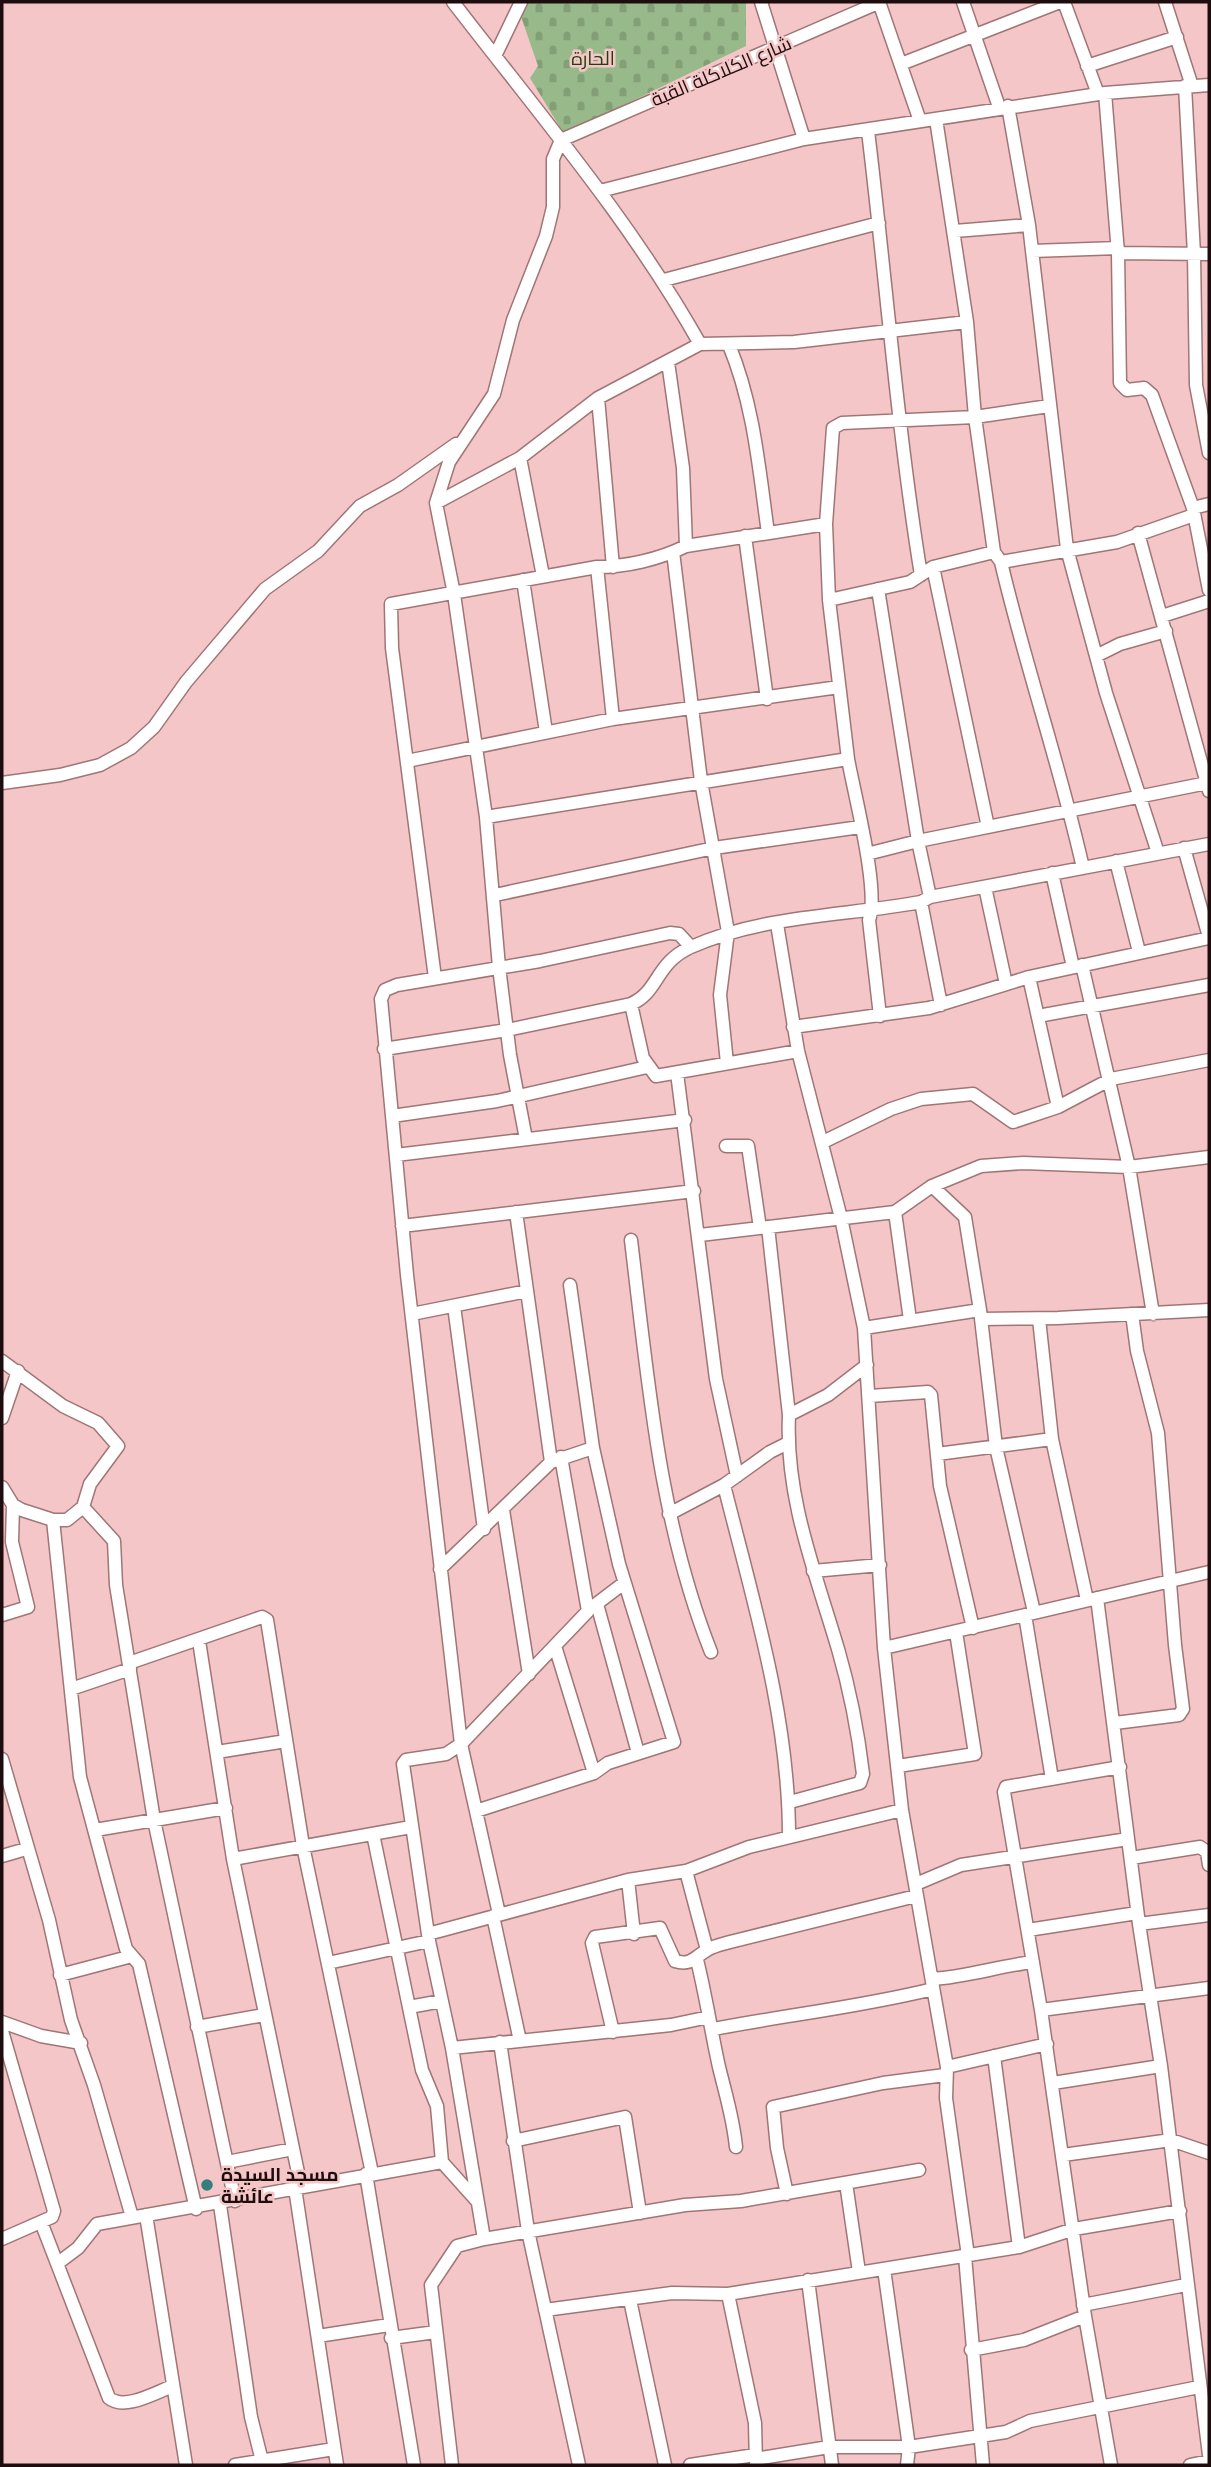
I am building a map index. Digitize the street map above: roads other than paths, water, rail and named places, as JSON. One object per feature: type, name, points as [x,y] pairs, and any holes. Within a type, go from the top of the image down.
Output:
[{"type":"street","points":[[453,2],[600,191],[664,280],[700,344]]},
{"type":"street","points":[[495,56],[521,2]]},
{"type":"street","points":[[761,2],[804,139]]},
{"type":"street","points":[[879,2],[920,121]]},
{"type":"street","name":"شارع الكلاكلة القبة","points":[[561,140],[777,48],[847,8],[879,2]]},
{"type":"street","points":[[963,2],[1004,107],[1029,225],[1068,548],[1096,656],[1158,853]]},
{"type":"street","points":[[901,64],[1062,2],[1101,94],[1118,251],[1119,383],[1127,390],[1144,388],[1152,395],[1194,511],[1206,560],[1209,590]]},
{"type":"street","points":[[1165,2],[1189,86],[1196,385],[1209,453]]},
{"type":"street","points":[[1087,66],[1177,37]]},
{"type":"street","points":[[600,191],[804,139],[1101,94],[1209,85]]},
{"type":"street","points":[[936,119],[967,322],[975,417],[998,557],[1030,681],[1070,811],[1083,868]]},
{"type":"street","points":[[868,131],[891,332],[897,420],[920,575]]},
{"type":"street","points":[[2,783],[60,775],[100,765],[131,748],[154,727],[186,682],[265,589],[318,551],[360,506],[426,467],[462,439],[479,420],[494,394],[513,320],[546,236],[553,207],[553,159],[561,140]]},
{"type":"street","points":[[664,280],[879,223]]},
{"type":"street","points":[[955,231],[1029,225]]},
{"type":"street","points":[[1032,251],[1209,254]]},
{"type":"street","points":[[436,503],[520,458],[598,398],[700,344],[729,345],[891,332],[967,322]]},
{"type":"street","points":[[729,345],[744,382],[752,420],[768,533]]},
{"type":"street","points":[[668,362],[683,468],[686,546]]},
{"type":"street","points":[[598,398],[613,567]]},
{"type":"street","points":[[880,1017],[869,920],[873,911],[867,855],[848,759],[828,600],[827,524],[833,428],[842,423],[975,417],[1049,406]]},
{"type":"street","points":[[462,439],[449,462],[436,503],[454,594],[486,817],[495,895],[499,967],[526,1139]]},
{"type":"street","points":[[520,458],[543,576]]},
{"type":"street","points":[[828,600],[910,582],[933,567],[1103,545],[1209,504]]},
{"type":"street","points":[[435,978],[390,609],[396,600],[454,594],[543,576],[613,567],[673,552],[686,546],[827,524]]},
{"type":"street","points":[[867,855],[918,841],[1141,796],[1208,787],[1138,533]]},
{"type":"street","points":[[745,536],[767,699]]},
{"type":"street","points":[[673,552],[701,781],[728,932],[720,995],[727,1063]]},
{"type":"street","points":[[597,567],[613,719]]},
{"type":"street","points":[[933,567],[988,827]]},
{"type":"street","points":[[523,580],[546,732]]},
{"type":"street","points":[[878,589],[941,1005]]},
{"type":"street","points":[[1162,616],[1209,601]]},
{"type":"street","points":[[1096,656],[1120,644],[1167,631]]},
{"type":"street","points":[[407,761],[613,719],[839,687]]},
{"type":"street","points":[[486,817],[848,759]]},
{"type":"street","points":[[495,895],[714,848],[860,827]]},
{"type":"street","points":[[384,1049],[507,1030],[631,1004],[647,994],[666,963],[691,947],[728,932],[873,911],[1052,873],[1209,844]]},
{"type":"street","points":[[793,1027],[880,1017],[941,1005],[1030,977],[1209,937],[1184,848]]},
{"type":"street","points":[[1116,861],[1139,952]]},
{"type":"street","points":[[1052,873],[1111,1079],[1129,1167],[1153,1314]]},
{"type":"street","points":[[985,887],[1006,984]]},
{"type":"street","points":[[777,924],[798,1051],[823,1142],[864,1328],[884,1648],[902,1810],[946,2071],[967,2256],[971,2350],[983,2465]]},
{"type":"street","points":[[520,2041],[461,1744],[380,1013],[385,990],[435,978],[577,954],[670,933],[679,934],[691,947]]},
{"type":"street","points":[[1030,977],[1058,1107]]},
{"type":"street","points":[[1038,1016],[1209,985]]},
{"type":"street","points":[[631,1004],[647,1067],[656,1076],[798,1051]]},
{"type":"street","points":[[823,1142],[891,1109],[921,1099],[972,1094],[1013,1122],[1058,1107],[1111,1079],[1209,1059]]},
{"type":"street","points":[[392,1116],[519,1096],[647,1067]]},
{"type":"street","points":[[677,1073],[716,1379],[737,1476]]},
{"type":"street","points":[[396,1155],[685,1120]]},
{"type":"street","points":[[726,1146],[748,1146],[764,1228],[789,1415],[788,1443],[794,1500],[847,1683],[857,1730],[863,1779],[860,1783],[790,1802]]},
{"type":"street","points":[[699,1235],[895,1212],[932,1186],[981,1166],[1023,1163],[1129,1167],[1209,1161]]},
{"type":"street","points":[[932,1186],[965,1217],[981,1314],[996,1447],[1030,1614],[1052,1779]]},
{"type":"street","points":[[402,1226],[694,1191]]},
{"type":"street","points":[[516,1212],[556,1459],[592,1608],[638,1753]]},
{"type":"street","points":[[895,1212],[909,1320]]},
{"type":"street","points":[[631,1240],[669,1514],[692,1604],[711,1652]]},
{"type":"street","points":[[476,1811],[594,1773],[608,1763],[671,1743],[675,1738],[624,1583],[593,1448],[570,1285]]},
{"type":"street","points":[[412,1314],[527,1291]]},
{"type":"street","points":[[454,1306],[484,1529]]},
{"type":"street","points":[[864,1328],[909,1320],[981,1314],[1039,1319],[1209,1310]]},
{"type":"street","points":[[1115,1723],[1183,1713],[1169,1582],[1158,1433],[1137,1351],[1132,1314]]},
{"type":"street","points":[[1039,1319],[1052,1439],[1092,1599],[1115,1723],[1138,1919],[1171,2140],[1186,2285],[1209,2458],[1190,2465]]},
{"type":"street","points":[[2,1361],[63,1406],[98,1423],[117,1442],[117,1450],[90,1484],[83,1507],[67,1520],[54,1520],[13,1505]]},
{"type":"street","points":[[789,1415],[828,1395],[867,1365]]},
{"type":"street","points":[[2,1418],[18,1371]]},
{"type":"street","points":[[870,1396],[930,1392],[947,1516],[973,1628]]},
{"type":"street","points":[[937,1454],[1052,1439]]},
{"type":"street","points":[[669,1514],[724,1485],[770,1452],[788,1443]]},
{"type":"street","points":[[440,1569],[556,1459],[593,1448]]},
{"type":"street","points":[[724,1485],[767,1653],[784,1739],[790,1802],[789,1836]]},
{"type":"street","points":[[2,1487],[13,1505],[12,1542],[28,1608],[2,1615]]},
{"type":"street","points":[[83,1507],[114,1541],[116,1585],[154,1820],[235,2201]]},
{"type":"street","points":[[503,1510],[529,1674]]},
{"type":"street","points":[[54,1520],[80,1777],[125,1949],[139,1964],[196,2208]]},
{"type":"street","points":[[813,1571],[880,1565]]},
{"type":"street","points":[[884,1648],[1209,1572]]},
{"type":"street","points":[[484,2239],[452,2048],[428,1937],[403,1762],[446,1754],[461,1744],[592,1608],[624,1583]]},
{"type":"street","points":[[71,1689],[262,1617],[267,1620],[303,1846],[369,2173],[390,2331],[414,2465]]},
{"type":"street","points":[[898,1766],[975,1754],[956,1632]]},
{"type":"street","points":[[199,1641],[233,1859],[293,2149],[337,2465]]},
{"type":"street","points":[[555,1646],[594,1773]]},
{"type":"street","points":[[217,1752],[286,1741]]},
{"type":"street","points":[[2,1759],[6,1789],[49,1920],[71,2020],[81,2043],[132,2217]]},
{"type":"street","points":[[1111,2465],[1084,2311],[1053,2083],[1004,1789],[1119,1767]]},
{"type":"street","points":[[95,1830],[226,1808]]},
{"type":"street","points":[[328,1964],[396,1948],[496,1915],[628,1880],[686,1871],[749,1847],[789,1836],[902,1810]]},
{"type":"street","points":[[233,1859],[411,1827]]},
{"type":"street","points":[[373,1834],[422,2070],[437,2106],[442,2162],[478,2202]]},
{"type":"street","points":[[613,2032],[593,1940],[660,1928],[675,1961],[683,1964],[697,1960],[707,1950],[916,1890],[961,1865],[1128,1839]]},
{"type":"street","points":[[1131,1858],[1200,1847],[1207,1852],[1209,1865]]},
{"type":"street","points":[[2,1856],[26,1849]]},
{"type":"street","points":[[686,1871],[707,1950]]},
{"type":"street","points":[[628,1880],[634,1934]]},
{"type":"street","points":[[1028,1930],[1209,1915]]},
{"type":"street","points":[[60,1975],[132,1956]]},
{"type":"street","points":[[697,1960],[712,2023],[718,2064],[733,2112],[736,2147]]},
{"type":"street","points":[[452,2048],[784,2015],[897,1998],[932,1984],[999,1966],[1033,1962]]},
{"type":"street","points":[[1041,2010],[1209,1988]]},
{"type":"street","points":[[408,2007],[442,2001]]},
{"type":"street","points":[[197,2027],[264,2015]]},
{"type":"street","points":[[2,2022],[41,2036],[81,2043]]},
{"type":"street","points":[[2,2031],[54,2211],[52,2217],[2,2239]]},
{"type":"street","points":[[500,2042],[527,2231],[579,2465]]},
{"type":"street","points":[[787,2194],[777,2148],[773,2106],[946,2071],[1046,2044]]},
{"type":"street","points":[[994,2056],[1019,2247]]},
{"type":"street","points":[[1053,2083],[1161,2066]]},
{"type":"street","points":[[513,2141],[625,2117],[640,2213]]},
{"type":"street","points":[[1063,2155],[1171,2140],[1209,2153]]},
{"type":"street","points":[[226,2162],[293,2149]]},
{"type":"street","points":[[58,2263],[78,2249],[97,2224],[219,2205],[369,2173],[442,2162]]},
{"type":"street","points":[[452,2465],[432,2281],[443,2270],[457,2246],[527,2231],[787,2194],[919,2170]]},
{"type":"street","points":[[846,2183],[859,2272]]},
{"type":"street","points":[[219,2205],[251,2417],[262,2462]]},
{"type":"street","points":[[545,2310],[672,2293],[729,2294],[1019,2247],[1074,2229],[1180,2211]]},
{"type":"street","points":[[146,2215],[186,2465]]},
{"type":"street","points":[[41,2222],[109,2398],[114,2403],[124,2404],[173,2385]]},
{"type":"street","points":[[884,2269],[909,2447],[907,2465]]},
{"type":"street","points":[[808,2280],[825,2393],[832,2465]]},
{"type":"street","points":[[971,2350],[1024,2340],[1084,2311],[1186,2285]]},
{"type":"street","points":[[729,2294],[755,2423],[755,2460]]},
{"type":"street","points":[[630,2300],[665,2465]]},
{"type":"street","points":[[318,2336],[390,2331],[436,2332]]},
{"type":"street","points":[[690,2465],[755,2460],[829,2447],[909,2447],[981,2436],[1006,2432],[1030,2421],[1199,2387]]},
{"type":"street","points":[[234,2465],[334,2449]]},
{"type":"place","name":"مسجد السيدة عائشة","points":[[207,2185]]},
{"type":"park label","name":"الحارة","points":[[593,58]]}]
